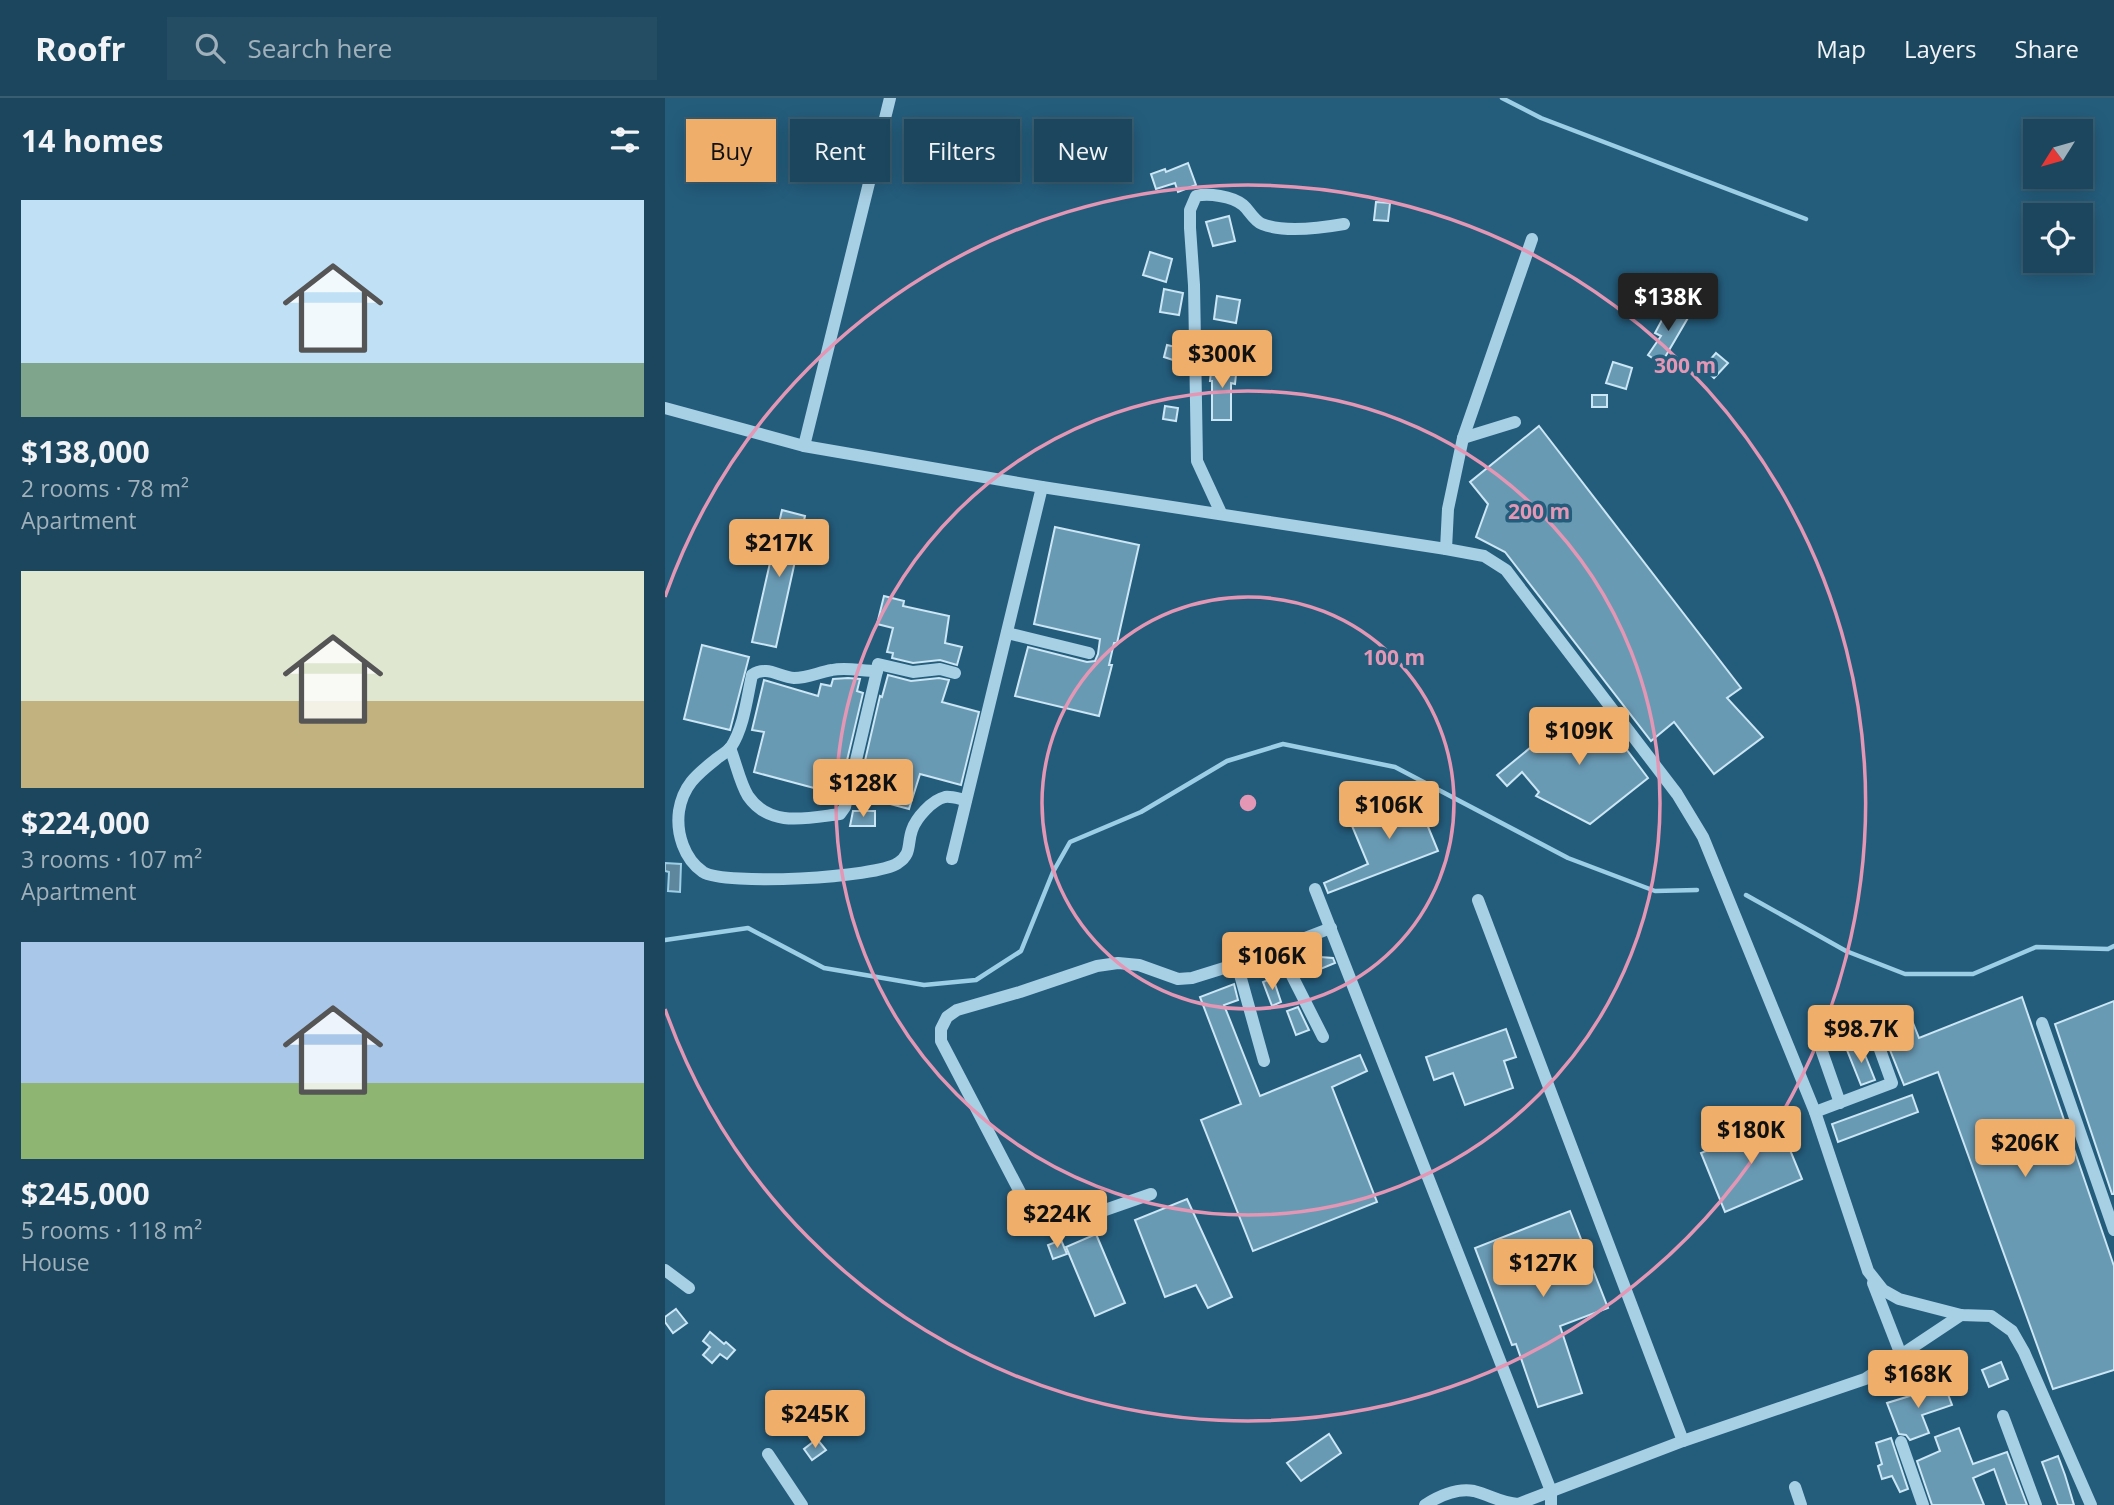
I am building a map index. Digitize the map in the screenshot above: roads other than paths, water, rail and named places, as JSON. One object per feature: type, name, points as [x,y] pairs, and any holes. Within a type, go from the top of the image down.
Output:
[{"type":"street","points":[[804,446],[890,98]]},
{"type":"street","points":[[1221,513],[1197,461],[1194,285],[1190,228],[1190,210],[1195,196],[1204,194],[1241,203],[1260,223],[1272,226],[1312,229],[1344,224]]},
{"type":"street","points":[[1446,549],[1448,509],[1463,438],[1532,239]]},
{"type":"street","points":[[665,408],[804,446],[1042,487],[1446,549],[1484,556],[1506,570],[1677,794],[1703,836],[1815,1112],[1868,1271],[1901,1355]]},
{"type":"street","points":[[1463,438],[1515,422]]},
{"type":"street","points":[[952,859],[1042,487]]},
{"type":"street","points":[[1007,633],[1089,653]]},
{"type":"street","points":[[730,748],[748,795],[764,812],[782,819],[840,814],[845,807],[878,664],[913,672],[940,669],[955,673]]},
{"type":"street","points":[[877,671],[832,670],[809,677],[791,678],[776,672],[758,671],[752,675],[740,725],[730,748],[693,777],[683,791],[680,838],[691,860],[704,873],[730,879],[811,878],[886,869],[899,863],[910,850],[912,830],[932,804],[945,797],[966,800]]},
{"type":"street","points":[[1315,889],[1551,1491],[1551,1505]]},
{"type":"street","points":[[1478,900],[1683,1441]]},
{"type":"street","points":[[1150,1194],[1062,1225],[1044,1222],[1022,1196],[941,1041],[941,1029],[947,1017],[957,1010],[1097,966],[1118,963],[1139,965],[1178,979],[1192,978],[1331,928]]},
{"type":"street","points":[[1278,948],[1323,1037]]},
{"type":"street","points":[[1237,964],[1264,1061]]},
{"type":"street","points":[[1815,1112],[1840,1103],[1892,1083],[1870,1022],[1819,1043],[1840,1103]]},
{"type":"street","points":[[2042,1023],[2114,1230]]},
{"type":"street","points":[[665,1270],[689,1289]]},
{"type":"street","points":[[1868,1271],[1882,1290],[1899,1299],[1961,1315],[1991,1316],[2012,1331],[2024,1352],[2091,1505]]},
{"type":"street","points":[[1425,1505],[1448,1493],[1473,1491],[1504,1503],[1518,1505],[1683,1441],[1864,1379],[1961,1315]]},
{"type":"street","points":[[2003,1416],[2036,1505]]},
{"type":"street","points":[[1901,1442],[1923,1505]]},
{"type":"street","points":[[768,1454],[801,1505]]},
{"type":"street","points":[[1795,1487],[1801,1505]]},
{"type":"water","points":[[665,863],[681,864],[680,892],[668,891],[669,872],[665,871]]},
{"type":"waterway","points":[[1502,98],[1541,118],[1806,219]]},
{"type":"waterway","points":[[665,940],[748,928],[824,968],[924,985],[976,980],[1021,951],[1053,872],[1070,842],[1141,812],[1227,761],[1283,744],[1395,767],[1568,858],[1655,891],[1697,890]]},
{"type":"waterway","points":[[1746,895],[1846,951],[1905,974],[1973,974],[2036,947],[2108,949],[2114,946]]}]
